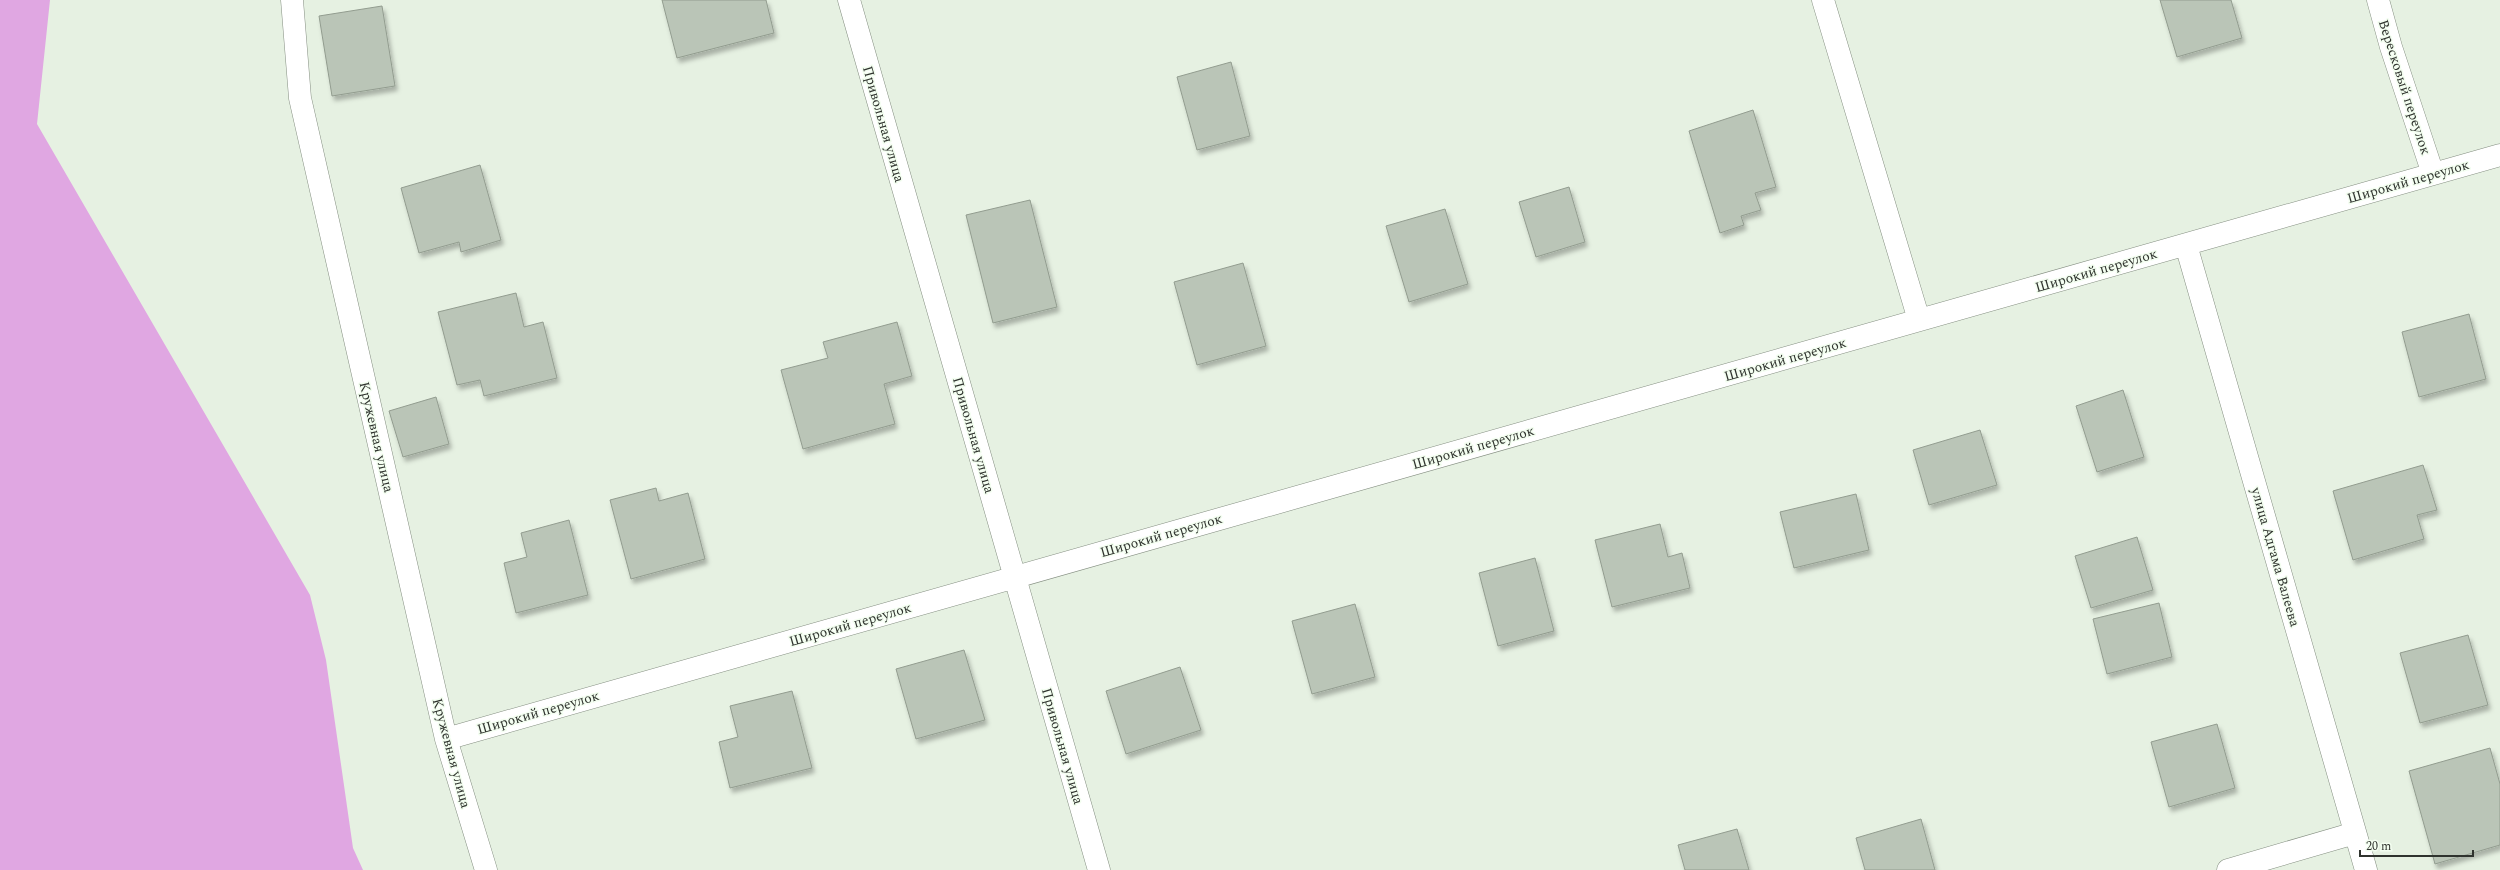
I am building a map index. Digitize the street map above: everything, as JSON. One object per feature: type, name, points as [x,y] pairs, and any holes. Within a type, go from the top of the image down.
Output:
[{"type":"street","name":"Кружевная улица","points":[[292,0],[300,98],[446,739],[486,870]]},
{"type":"street","name":"Привольная улица","points":[[849,0],[1099,870]]},
{"type":"street","points":[[1823,0],[1919,320]]},
{"type":"street","name":"Вересковый переулок","points":[[2378,0],[2391,47],[2433,174]]},
{"type":"street","name":"Широкий переулок","points":[[446,739],[2500,155]]},
{"type":"street","name":"улица Адгама Валеева","points":[[2186,245],[2366,870]]},
{"type":"street","points":[[2228,870],[2355,833]]},
{"type":"shaded area","points":[[0,0],[50,0],[37,124],[310,595],[326,660],[353,848],[363,870],[0,870]]},
{"type":"building","points":[[662,0],[766,0],[774,33],[677,58]]},
{"type":"building","points":[[2160,0],[2231,0],[2242,38],[2177,57]]},
{"type":"building","points":[[382,6],[395,86],[332,96],[319,16]]},
{"type":"building","points":[[1231,62],[1250,136],[1197,150],[1177,77]]},
{"type":"building","points":[[1753,110],[1776,187],[1755,193],[1761,210],[1741,216],[1744,225],[1720,233],[1689,131]]},
{"type":"building","points":[[480,165],[501,240],[461,252],[459,242],[419,253],[401,188]]},
{"type":"building","points":[[1569,187],[1585,242],[1536,257],[1519,202]]},
{"type":"building","points":[[1030,200],[1057,307],[993,323],[966,215]]},
{"type":"building","points":[[1445,209],[1468,284],[1409,302],[1386,226]]},
{"type":"building","points":[[1243,263],[1266,346],[1197,365],[1174,282]]},
{"type":"building","points":[[516,293],[524,327],[543,322],[557,378],[484,396],[480,380],[457,385],[438,312]]},
{"type":"building","points":[[2469,314],[2486,379],[2419,397],[2402,332]]},
{"type":"building","points":[[897,322],[912,376],[884,384],[895,424],[803,449],[781,370],[828,358],[823,342]]},
{"type":"building","points":[[2123,390],[2144,457],[2097,472],[2076,406]]},
{"type":"building","points":[[436,397],[449,444],[403,457],[389,411]]},
{"type":"building","points":[[1980,430],[1997,485],[1929,505],[1913,450]]},
{"type":"building","points":[[2423,465],[2437,510],[2417,515],[2424,539],[2353,560],[2333,491]]},
{"type":"building","points":[[656,488],[659,501],[688,493],[705,559],[631,579],[610,500]]},
{"type":"building","points":[[1856,494],[1869,550],[1794,568],[1780,512]]},
{"type":"building","points":[[569,520],[588,595],[516,613],[504,563],[527,557],[521,533]]},
{"type":"building","points":[[1660,524],[1668,557],[1682,553],[1690,588],[1612,607],[1595,540]]},
{"type":"building","points":[[2137,537],[2153,590],[2091,608],[2075,556]]},
{"type":"building","points":[[1535,558],[1554,631],[1498,646],[1479,573]]},
{"type":"building","points":[[2159,603],[2172,657],[2107,674],[2093,619]]},
{"type":"building","points":[[1355,604],[1375,677],[1312,694],[1292,621]]},
{"type":"building","points":[[2468,635],[2488,705],[2420,723],[2400,653]]},
{"type":"building","points":[[964,650],[985,720],[916,739],[896,669]]},
{"type":"building","points":[[1180,667],[1201,730],[1126,754],[1106,691]]},
{"type":"building","points":[[792,691],[812,768],[730,788],[719,742],[738,737],[730,706]]},
{"type":"building","points":[[2217,724],[2235,788],[2169,807],[2151,742]]},
{"type":"building","points":[[2490,748],[2500,784],[2500,845],[2435,864],[2409,771]]},
{"type":"building","points":[[1921,819],[1935,870],[1865,870],[1856,838]]},
{"type":"building","points":[[1737,829],[1749,870],[1685,870],[1678,845]]}]
